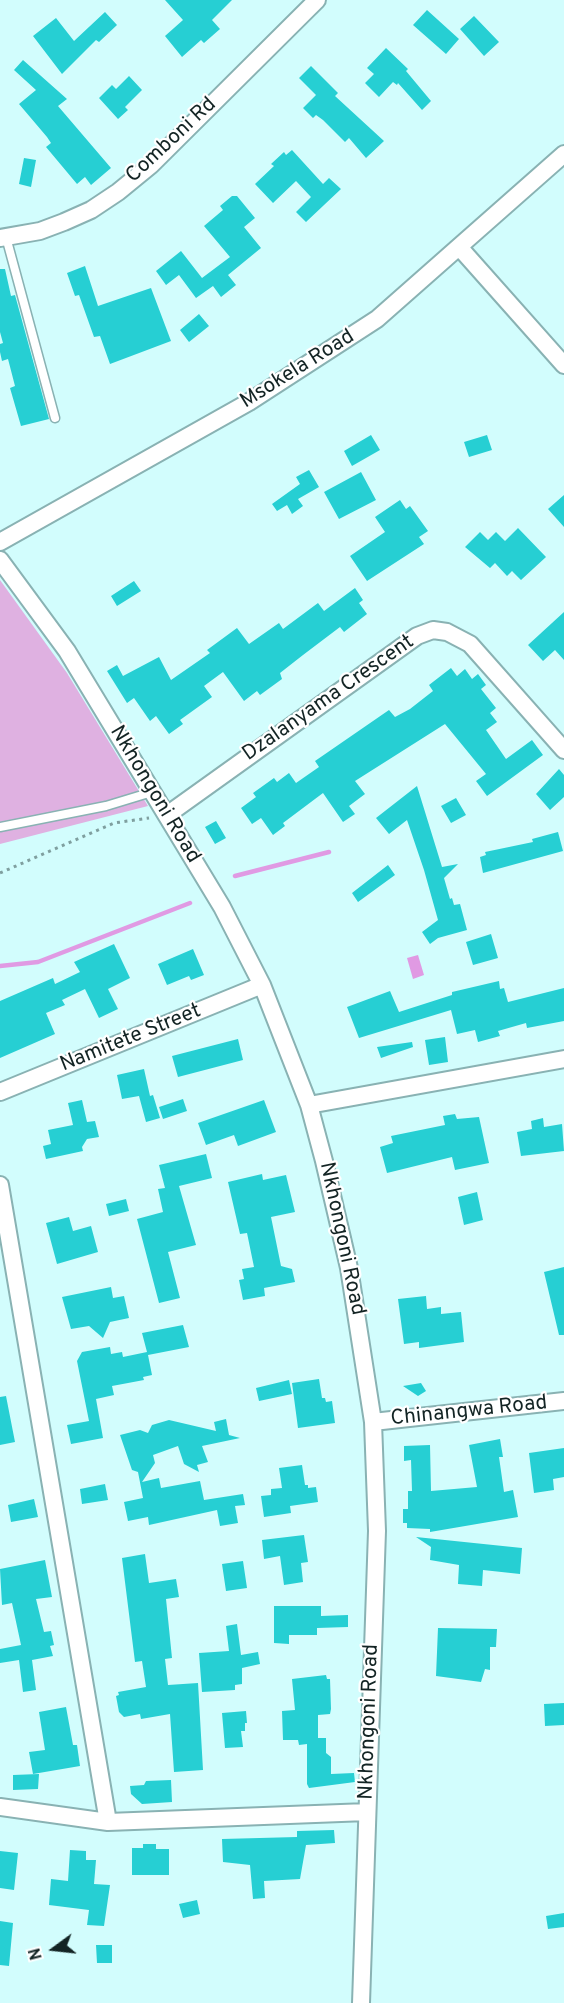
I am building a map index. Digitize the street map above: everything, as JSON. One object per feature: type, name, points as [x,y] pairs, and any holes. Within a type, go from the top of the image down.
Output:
[{"type":"street","name":"Comboni Rd","points":[[3,238],[40,231],[64,222],[91,210],[118,192],[151,165],[317,0]]},
{"type":"street","name":"Msokela Road","points":[[0,542],[249,402],[378,319],[564,154]]},
{"type":"street","points":[[460,248],[564,365]]},
{"type":"street","name":"Nkhongoni Road","points":[[0,560],[67,651],[222,907],[262,985],[309,1106],[349,1268],[373,1422],[377,1531],[361,2003]]},
{"type":"street","name":"Dzalanyama Crescent","points":[[167,815],[417,636],[433,630],[447,632],[470,644],[564,750]]},
{"type":"street","name":"Namitete Street","points":[[0,1092],[262,985]]},
{"type":"street","points":[[309,1106],[564,1059]]},
{"type":"street","points":[[0,1185],[108,1822]]},
{"type":"street","name":"Chinangwa Road","points":[[373,1422],[564,1401]]},
{"type":"street","points":[[0,1807],[108,1822],[367,1812]]},
{"type":"lane","points":[[3,238],[55,418]]},
{"type":"lane","points":[[0,827],[90,810],[152,792]]},
{"type":"path","points":[[0,873],[114,823],[167,815]]},
{"type":"shaded area","points":[[0,580],[67,673],[148,806],[0,844]]},
{"type":"shaded area","points":[[418,955],[424,975],[413,979],[407,958]]},
{"type":"building","points":[[165,0],[232,0],[212,20],[220,29],[204,43],[201,40],[182,57],[165,36],[183,20]]},
{"type":"building","points":[[427,10],[459,39],[446,54],[413,25]]},
{"type":"building","points":[[105,12],[117,25],[99,42],[96,40],[62,74],[33,36],[56,18],[74,41]]},
{"type":"building","points":[[474,16],[499,42],[484,56],[460,29]]},
{"type":"building","points":[[386,48],[408,69],[406,71],[431,101],[422,110],[398,83],[397,85],[393,82],[379,97],[365,83],[374,74],[367,68]]},
{"type":"building","points":[[23,60],[67,99],[58,106],[111,168],[91,185],[85,177],[77,184],[46,147],[51,143],[19,104],[36,90],[14,70]]},
{"type":"building","points":[[311,66],[338,93],[335,96],[384,141],[366,158],[349,138],[345,142],[323,120],[316,115],[313,118],[303,108],[316,95],[299,78]]},
{"type":"building","points":[[129,76],[142,90],[125,107],[128,110],[118,119],[99,98],[112,85],[116,89]]},
{"type":"building","points":[[292,150],[323,184],[329,178],[341,189],[306,222],[296,212],[311,197],[296,181],[273,203],[255,184],[274,166],[271,164],[284,152],[286,155]]},
{"type":"building","points":[[24,158],[36,160],[31,187],[19,184]]},
{"type":"building","points":[[232,196],[237,196],[255,218],[244,227],[261,248],[228,275],[236,285],[221,297],[213,286],[196,298],[179,275],[166,285],[156,271],[181,251],[202,278],[230,257],[204,226],[223,210],[220,206]]},
{"type":"building","points":[[85,266],[98,306],[151,288],[171,341],[110,364],[100,336],[94,337],[79,295],[75,296],[67,273]]},
{"type":"building","points":[[0,269],[5,269],[11,296],[15,295],[49,419],[21,426],[10,388],[15,386],[8,359],[2,361],[0,352],[0,344],[3,343],[0,332]]},
{"type":"building","points":[[199,314],[209,326],[189,342],[180,330]]},
{"type":"building","points":[[371,435],[380,450],[352,466],[344,451]]},
{"type":"building","points":[[487,435],[492,450],[469,457],[464,442]]},
{"type":"building","points":[[309,470],[319,487],[298,499],[303,506],[292,514],[287,505],[277,511],[272,504],[300,484],[296,477]]},
{"type":"building","points":[[361,472],[376,500],[339,519],[324,492]]},
{"type":"building","points":[[564,495],[564,527],[548,509]]},
{"type":"building","points":[[400,500],[406,509],[410,506],[428,531],[419,537],[424,544],[367,581],[350,556],[385,532],[375,517]]},
{"type":"building","points":[[518,528],[546,557],[521,580],[512,571],[507,576],[495,563],[490,568],[465,547],[480,532],[488,540],[496,532],[505,541]]},
{"type":"building","points":[[134,581],[141,591],[117,606],[111,596]]},
{"type":"building","points":[[355,588],[363,600],[359,603],[367,614],[344,632],[340,627],[303,655],[280,673],[282,679],[260,695],[257,691],[244,701],[223,672],[204,686],[212,697],[180,720],[183,724],[169,734],[156,716],[150,721],[134,698],[127,703],[107,671],[117,665],[123,676],[159,657],[171,680],[210,653],[207,650],[237,628],[249,644],[279,623],[283,629],[318,603],[324,611]]},
{"type":"building","points":[[564,612],[564,660],[555,650],[543,661],[528,645]]},
{"type":"building","points":[[451,668],[457,676],[465,669],[472,679],[478,674],[486,685],[481,689],[496,708],[490,713],[497,722],[486,730],[506,759],[532,740],[543,755],[487,796],[476,781],[486,774],[445,724],[355,781],[365,794],[349,806],[355,814],[343,822],[323,793],[283,823],[285,826],[273,835],[261,818],[252,824],[241,808],[256,797],[253,793],[274,778],[277,782],[289,773],[296,783],[319,767],[315,761],[389,710],[395,717],[410,709],[433,691],[429,685]]},
{"type":"building","points":[[559,769],[564,775],[564,797],[550,810],[536,794]]},
{"type":"building","points":[[417,786],[442,867],[458,864],[444,878],[450,899],[452,898],[454,905],[460,904],[467,930],[438,938],[430,944],[422,932],[438,920],[407,820],[389,834],[376,818]]},
{"type":"building","points":[[456,798],[466,815],[451,823],[441,806]]},
{"type":"building","points":[[216,821],[226,838],[215,844],[205,827]]},
{"type":"building","points":[[558,832],[563,851],[483,873],[480,857],[486,855],[485,852],[533,842],[532,839]]},
{"type":"building","points":[[388,865],[395,875],[358,902],[352,893]]},
{"type":"building","points":[[491,934],[498,958],[473,965],[466,942]]},
{"type":"building","points":[[114,944],[130,978],[108,989],[118,1009],[99,1018],[85,989],[62,1000],[65,1005],[46,1013],[55,1034],[0,1058],[0,1001],[53,978],[55,984],[80,972],[74,962]]},
{"type":"building","points":[[193,949],[204,975],[191,980],[189,976],[167,985],[158,964]]},
{"type":"building","points":[[499,981],[500,989],[504,988],[508,1002],[564,988],[564,1021],[527,1028],[526,1023],[498,1031],[500,1036],[478,1042],[475,1030],[457,1034],[451,1010],[359,1038],[347,1007],[390,991],[399,1012],[452,995],[452,992]]},
{"type":"building","points":[[445,1037],[448,1062],[429,1065],[425,1040]]},
{"type":"building","points":[[238,1039],[243,1060],[178,1077],[172,1056]]},
{"type":"building","points":[[412,1042],[413,1047],[381,1058],[377,1047]]},
{"type":"building","points":[[144,1069],[150,1096],[153,1095],[160,1118],[146,1122],[139,1096],[122,1099],[117,1075]]},
{"type":"building","points":[[183,1099],[187,1111],[163,1119],[159,1107]]},
{"type":"building","points":[[82,1100],[87,1122],[95,1121],[99,1137],[87,1139],[82,1147],[83,1151],[46,1159],[43,1146],[51,1144],[48,1130],[73,1125],[68,1103]]},
{"type":"building","points":[[264,1100],[276,1132],[238,1146],[234,1135],[206,1145],[198,1123]]},
{"type":"building","points":[[455,1114],[457,1119],[479,1117],[489,1163],[455,1170],[452,1157],[387,1173],[380,1147],[393,1143],[391,1136],[445,1125],[443,1116]]},
{"type":"building","points":[[543,1118],[544,1127],[562,1124],[564,1151],[521,1156],[517,1132],[532,1129],[531,1121]]},
{"type":"building","points":[[206,1154],[212,1178],[179,1186],[196,1245],[168,1252],[180,1298],[159,1303],[137,1219],[163,1212],[158,1189],[165,1188],[159,1165]]},
{"type":"building","points":[[262,1174],[263,1180],[286,1175],[295,1212],[271,1217],[281,1266],[292,1269],[295,1282],[264,1288],[265,1296],[243,1300],[239,1280],[244,1279],[242,1269],[254,1267],[247,1233],[240,1234],[228,1182]]},
{"type":"building","points":[[477,1192],[483,1220],[464,1225],[458,1197]]},
{"type":"building","points":[[126,1199],[129,1211],[109,1216],[106,1204]]},
{"type":"building","points":[[69,1217],[73,1231],[91,1226],[98,1252],[57,1264],[46,1223]]},
{"type":"building","points":[[564,1267],[564,1335],[559,1335],[544,1272]]},
{"type":"building","points":[[111,1287],[113,1298],[124,1296],[129,1318],[110,1322],[103,1338],[89,1326],[71,1329],[62,1297]]},
{"type":"building","points":[[426,1296],[427,1309],[441,1307],[441,1314],[461,1312],[464,1342],[419,1348],[419,1342],[404,1344],[398,1299]]},
{"type":"building","points":[[183,1325],[189,1347],[148,1355],[152,1375],[143,1377],[144,1380],[112,1386],[114,1395],[96,1399],[103,1438],[71,1444],[67,1425],[89,1421],[77,1361],[82,1352],[110,1347],[111,1354],[122,1352],[123,1357],[147,1352],[142,1333]]},
{"type":"building","points":[[319,1379],[322,1398],[325,1398],[326,1402],[332,1401],[335,1423],[298,1428],[292,1383]]},
{"type":"building","points":[[289,1380],[292,1394],[259,1401],[256,1388]]},
{"type":"building","points":[[421,1383],[426,1391],[418,1396],[403,1386]]},
{"type":"building","points":[[6,1396],[15,1442],[0,1445],[0,1397]]},
{"type":"building","points":[[226,1419],[229,1435],[240,1438],[202,1446],[208,1462],[197,1465],[199,1472],[184,1464],[178,1446],[153,1455],[155,1463],[142,1482],[159,1478],[161,1488],[200,1481],[204,1500],[243,1494],[245,1505],[235,1506],[238,1523],[220,1526],[217,1510],[149,1525],[148,1517],[128,1521],[124,1502],[143,1498],[138,1472],[132,1470],[120,1435],[140,1430],[148,1433],[152,1425],[169,1420],[216,1431],[214,1422]]},
{"type":"building","points":[[500,1439],[503,1457],[499,1457],[504,1492],[513,1490],[518,1517],[430,1532],[430,1529],[407,1528],[407,1523],[403,1523],[403,1509],[408,1509],[408,1491],[412,1491],[411,1460],[404,1461],[404,1446],[430,1445],[431,1491],[477,1487],[469,1445]]},
{"type":"building","points":[[564,1448],[564,1477],[553,1479],[554,1490],[534,1493],[529,1453]]},
{"type":"building","points":[[302,1465],[305,1485],[308,1485],[308,1488],[316,1487],[318,1502],[290,1506],[291,1513],[264,1517],[261,1496],[271,1495],[271,1489],[282,1488],[279,1468]]},
{"type":"building","points":[[105,1484],[108,1500],[82,1504],[80,1489]]},
{"type":"building","points":[[34,1499],[38,1517],[11,1522],[8,1505]]},
{"type":"building","points":[[304,1535],[308,1562],[301,1563],[303,1582],[284,1585],[280,1556],[264,1559],[262,1540]]},
{"type":"building","points":[[416,1537],[522,1548],[520,1574],[483,1570],[482,1586],[458,1584],[459,1565],[430,1560],[431,1547]]},
{"type":"building","points":[[145,1554],[149,1583],[176,1579],[179,1597],[166,1599],[172,1658],[165,1659],[168,1685],[198,1683],[203,1770],[174,1772],[170,1714],[141,1719],[140,1714],[124,1717],[119,1712],[116,1696],[119,1695],[118,1692],[146,1687],[142,1661],[135,1662],[122,1558]]},
{"type":"building","points":[[45,1560],[52,1597],[36,1599],[44,1632],[51,1631],[54,1645],[50,1646],[53,1656],[32,1660],[36,1690],[23,1692],[19,1660],[0,1663],[0,1649],[21,1645],[12,1603],[2,1605],[0,1569]]},
{"type":"building","points":[[243,1561],[247,1588],[226,1591],[222,1564]]},
{"type":"building","points":[[274,1606],[321,1606],[321,1616],[348,1615],[348,1627],[317,1628],[317,1635],[289,1635],[289,1644],[274,1643]]},
{"type":"building","points":[[237,1624],[241,1655],[258,1652],[260,1664],[242,1668],[242,1684],[235,1685],[235,1690],[202,1692],[199,1653],[229,1651],[226,1626]]},
{"type":"building","points":[[438,1628],[497,1629],[496,1647],[490,1647],[490,1670],[485,1669],[481,1682],[436,1676]]},
{"type":"building","points":[[326,1675],[327,1679],[330,1679],[331,1709],[330,1714],[318,1715],[318,1738],[326,1738],[326,1753],[331,1757],[331,1774],[354,1773],[355,1782],[309,1788],[307,1784],[307,1744],[299,1745],[298,1740],[283,1740],[282,1711],[295,1710],[292,1679]]},
{"type":"building","points":[[564,1703],[564,1725],[545,1726],[544,1704]]},
{"type":"building","points":[[66,1707],[73,1745],[77,1745],[80,1766],[33,1774],[29,1752],[45,1750],[39,1712]]},
{"type":"building","points":[[246,1711],[245,1731],[241,1731],[243,1747],[225,1748],[222,1713]]},
{"type":"building","points":[[39,1774],[38,1789],[13,1790],[13,1775]]},
{"type":"building","points":[[171,1780],[172,1802],[142,1804],[131,1794],[130,1786],[144,1785],[146,1781]]},
{"type":"building","points":[[334,1830],[335,1843],[306,1845],[300,1879],[264,1881],[265,1898],[253,1899],[250,1865],[223,1862],[222,1839],[297,1837],[297,1831]]},
{"type":"building","points":[[143,1844],[156,1844],[156,1849],[169,1849],[169,1875],[132,1875],[132,1848],[143,1848]]},
{"type":"building","points":[[70,1850],[86,1851],[86,1860],[96,1860],[94,1884],[110,1885],[104,1926],[87,1925],[89,1910],[49,1905],[51,1879],[68,1881]]},
{"type":"building","points":[[0,1851],[18,1853],[14,1890],[0,1888]]},
{"type":"building","points":[[197,1900],[200,1914],[183,1918],[179,1904]]},
{"type":"building","points":[[564,1913],[564,1927],[548,1929],[546,1916]]},
{"type":"building","points":[[0,1921],[13,1923],[9,1966],[0,1965]]},
{"type":"building","points":[[96,1945],[112,1945],[112,1963],[97,1963]]},
{"type":"waterway","points":[[235,876],[329,852]]},
{"type":"waterway","points":[[0,966],[38,962],[190,903]]}]
